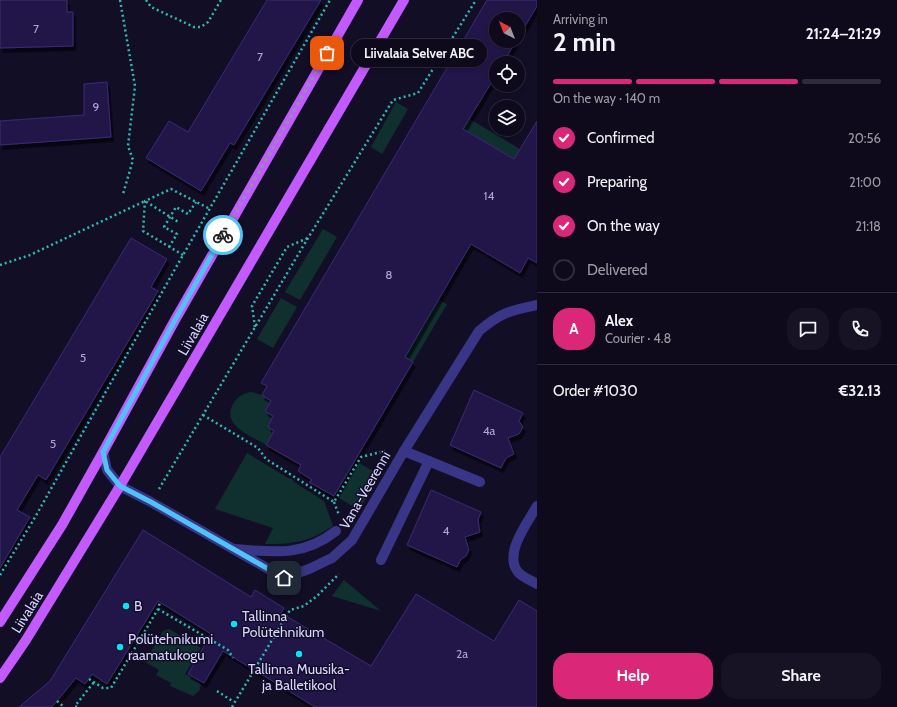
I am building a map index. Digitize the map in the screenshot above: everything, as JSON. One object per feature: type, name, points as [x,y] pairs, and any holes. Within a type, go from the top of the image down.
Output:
[{"type":"main road","name":"Liivalaia","points":[[0,622],[58,532],[175,320],[358,0]]},
{"type":"main road","name":"Liivalaia","points":[[0,678],[26,640],[120,486],[404,0]]},
{"type":"street","name":"Vana-Veerenni","points":[[103,452],[107,470],[120,486],[151,502],[284,578],[309,569],[332,558],[352,540],[406,448],[479,330],[489,322],[509,311],[537,305]]},
{"type":"street","points":[[406,448],[429,461],[480,482]]},
{"type":"street","points":[[381,560],[429,461]]},
{"type":"street","points":[[537,506],[518,539],[513,558],[518,572],[537,584]]},
{"type":"street","points":[[234,549],[282,552],[300,549],[316,544],[336,531]]},
{"type":"path","points":[[120,0],[135,86],[128,146],[133,160],[123,194]]},
{"type":"path","points":[[146,0],[151,7],[194,27],[201,27],[208,22],[221,0]]},
{"type":"path","points":[[0,575],[34,520],[183,255],[330,0]]},
{"type":"path","points":[[156,494],[308,238],[393,100],[418,93],[476,0]]},
{"type":"path","points":[[0,265],[30,255],[171,189],[210,209]]},
{"type":"path","points":[[145,201],[143,231],[183,255]]},
{"type":"path","points":[[145,201],[180,223]]},
{"type":"path","points":[[169,247],[177,234],[164,227],[176,207],[188,214],[196,202]]},
{"type":"path","points":[[255,328],[252,306],[287,247],[308,238]]},
{"type":"path","points":[[203,414],[258,448],[266,459],[334,502],[360,458],[406,448]]},
{"type":"path","points":[[232,707],[290,610],[304,606],[317,596]]},
{"type":"path","points":[[89,678],[103,688],[112,688],[160,602]]},
{"type":"path","points":[[155,610],[228,650],[233,658]]},
{"type":"path","points":[[114,672],[118,676]]},
{"type":"path","points":[[75,707],[94,682]]},
{"type":"path","points":[[217,690],[234,702]]},
{"type":"path","points":[[57,701],[64,707]]},
{"type":"green space","points":[[396,102],[408,109],[382,154],[371,147]]},
{"type":"green space","points":[[463,115],[489,131],[489,136],[498,136],[520,149],[514,159],[457,126]]},
{"type":"green space","points":[[323,229],[337,237],[300,300],[285,292]]},
{"type":"green space","points":[[281,298],[297,307],[273,348],[257,339]]},
{"type":"green space","points":[[439,300],[447,304],[413,362],[405,357]]},
{"type":"green space","points":[[251,392],[262,395],[271,401],[265,411],[273,416],[268,426],[275,431],[266,445],[246,434],[234,424],[231,418],[230,412],[238,397]]},
{"type":"green space","points":[[247,453],[292,479],[294,482],[324,501],[333,526],[309,539],[293,543],[265,544],[273,528],[215,509]]},
{"type":"green space","points":[[359,463],[380,475],[359,510],[339,498]]},
{"type":"green space","points":[[344,580],[381,611],[332,596]]},
{"type":"green space","points":[[169,629],[201,648],[185,674],[199,682],[201,685],[199,691],[193,696],[170,686],[171,683],[156,675],[159,670],[145,662],[163,631]]},
{"type":"building","points":[[0,0],[67,0],[67,12],[73,12],[73,46],[0,48]]},
{"type":"building","points":[[267,0],[321,0],[234,145],[230,143],[201,191],[146,158],[169,121],[188,132]]},
{"type":"building","points":[[487,0],[537,0],[537,6],[525,26],[525,12],[489,12],[489,48],[512,48],[507,56],[489,56],[489,86],[463,129],[514,159],[537,121],[537,263],[528,258],[520,273],[471,244],[405,357],[413,362],[334,496],[309,482],[312,480],[298,471],[301,465],[266,445],[274,431],[268,427],[273,416],[265,411],[271,401],[262,395],[267,386],[261,383]]},
{"type":"building","points":[[107,82],[111,137],[0,145],[0,121],[84,115],[84,84]]},
{"type":"building","points":[[131,238],[167,259],[151,287],[158,291],[46,480],[38,475],[17,510],[30,517],[0,568],[0,457]]},
{"type":"building","points":[[474,390],[523,413],[519,421],[523,427],[519,434],[508,438],[514,454],[506,458],[501,468],[450,445]]},
{"type":"building","points":[[431,490],[481,512],[478,520],[480,532],[465,537],[469,550],[466,556],[461,559],[457,567],[407,545]]},
{"type":"building","points":[[143,530],[251,597],[255,590],[284,608],[281,613],[371,666],[416,594],[494,641],[519,600],[537,611],[537,707],[315,707],[223,651],[204,683],[188,674],[211,634],[158,601],[107,684],[92,674],[85,684],[76,678],[52,707],[19,707],[50,681]]},
{"type":"way so far","points":[[223,235],[327,53]]},
{"type":"place","name":"Liivalaia Selver ABC","points":[[327,53]]},
{"type":"place","name":"B","points":[[126,606]]},
{"type":"place","name":"Tallinna Polütehnikum","points":[[234,624]]},
{"type":"place","name":"Polütehnikumi raamatukogu","points":[[120,647]]},
{"type":"place","name":"Tallinna Muusika- ja Balletikool","points":[[299,654]]},
{"type":"route","points":[[223,235],[103,452],[107,470],[120,486],[151,502],[284,578]]}]
